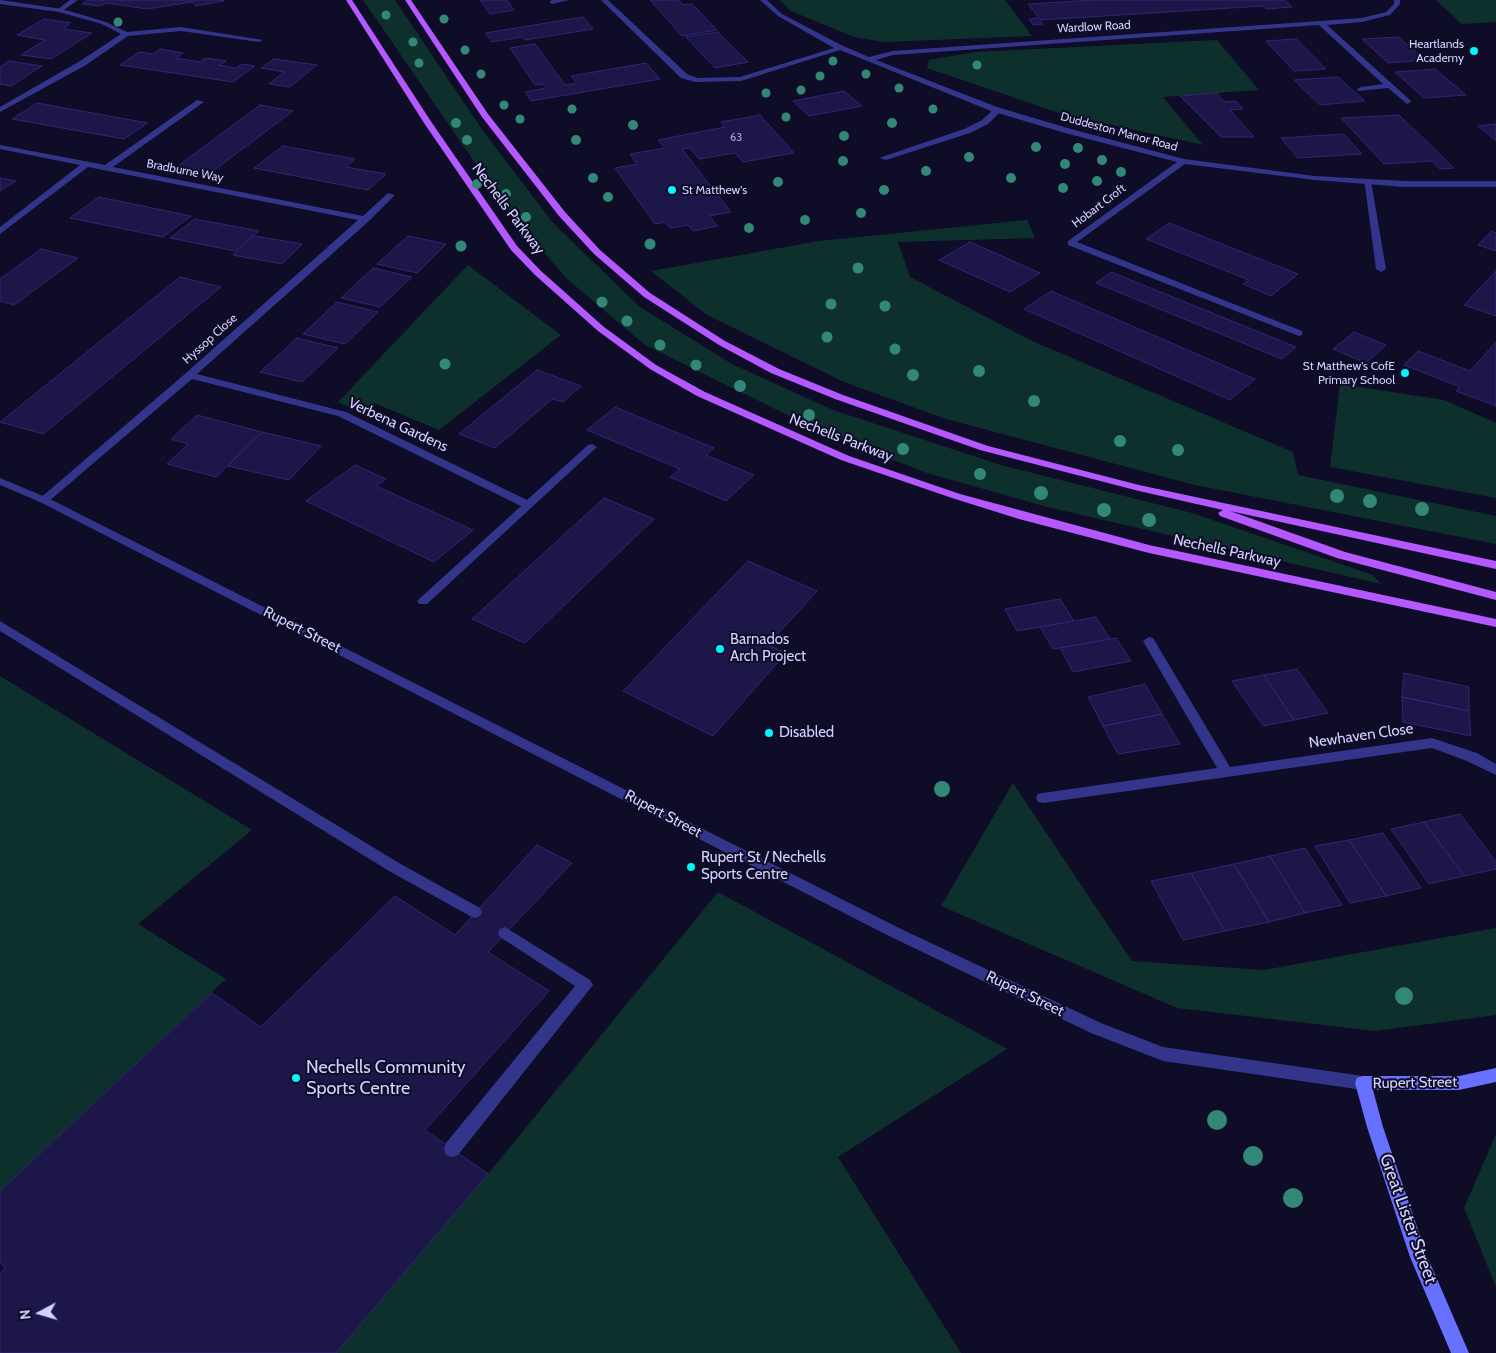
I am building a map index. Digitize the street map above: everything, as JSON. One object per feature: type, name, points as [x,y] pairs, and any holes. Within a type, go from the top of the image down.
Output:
[{"type":"main road","name":"Nechells Parkway","points":[[349,0],[428,123],[514,248],[538,273],[601,329],[653,367],[701,394],[845,458],[956,496],[1023,516],[1149,549],[1496,622]]},
{"type":"main road","points":[[408,0],[485,115],[562,214],[597,252],[647,295],[722,343],[775,371],[821,390],[984,448],[1177,496],[1496,566]]},
{"type":"main road","points":[[1177,496],[1341,555],[1496,596]]},
{"type":"main road","name":"Rupert Street","points":[[1363,1083],[1459,1083],[1496,1075]]},
{"type":"main road","name":"Great Lister Street","points":[[1363,1083],[1374,1127],[1419,1257],[1460,1353]]},
{"type":"street","points":[[60,10],[75,0]]},
{"type":"street","points":[[552,2],[566,0]]},
{"type":"street","points":[[604,0],[684,76],[698,80],[741,79],[840,48]]},
{"type":"street","name":"Duddeston Manor Road","points":[[762,0],[780,15],[840,48],[998,110],[1068,132],[1184,161],[1315,178],[1457,185],[1496,184]]},
{"type":"street","name":"Wardlow Road","points":[[870,59],[893,53],[1362,20],[1388,14],[1397,4],[1397,0]]},
{"type":"street","points":[[0,2],[60,10],[104,23],[126,34]]},
{"type":"street","points":[[1321,24],[1407,102]]},
{"type":"street","points":[[0,110],[83,63],[126,34],[181,29],[259,40]]},
{"type":"street","points":[[1361,89],[1390,86]]},
{"type":"street","points":[[106,168],[200,102]]},
{"type":"street","points":[[883,158],[967,131],[985,122],[998,110]]},
{"type":"street","name":"Bradburne Way","points":[[0,147],[366,219]]},
{"type":"street","name":"Hobart Croft","points":[[1184,161],[1174,166],[1071,243],[1299,333]]},
{"type":"street","points":[[0,231],[44,195],[87,164]]},
{"type":"street","points":[[1367,181],[1381,269]]},
{"type":"street","name":"Hyssop Close","points":[[44,500],[190,375],[391,195]]},
{"type":"street","name":"Verbena Gardens","points":[[190,375],[342,414],[529,504]]},
{"type":"street","points":[[423,601],[592,447]]},
{"type":"street","name":"Rupert Street","points":[[0,481],[44,500],[894,932],[1096,1028],[1163,1054],[1363,1083]]},
{"type":"street","points":[[0,625],[394,867],[476,912]]},
{"type":"street","points":[[1149,641],[1226,772]]},
{"type":"street","name":"Newhaven Close","points":[[1043,798],[1432,743],[1472,757],[1496,770]]},
{"type":"street","points":[[452,1149],[585,985],[505,933]]},
{"type":"green space","points":[[363,0],[395,0],[483,131],[554,224],[640,307],[732,364],[833,410],[1001,465],[1192,513],[1373,575],[1381,584],[1047,507],[927,473],[824,433],[645,345],[566,278],[504,205]]},
{"type":"green space","points":[[779,0],[1005,0],[1032,36],[885,42],[854,37],[791,11]]},
{"type":"green space","points":[[1436,0],[1496,0],[1496,22],[1462,24]]},
{"type":"green space","points":[[1217,40],[1259,90],[1163,97],[1203,145],[1062,114],[927,68],[929,60],[975,52]]},
{"type":"green space","points":[[1027,220],[1035,238],[898,242],[910,277],[1032,341],[1293,452],[1298,475],[1496,516],[1496,544],[1195,485],[946,419],[844,382],[707,315],[651,271],[819,241]]},
{"type":"green space","points":[[468,265],[561,335],[439,430],[374,403],[362,413],[338,402]]},
{"type":"green space","points":[[1340,384],[1444,400],[1496,423],[1496,498],[1330,467]]},
{"type":"green space","points":[[0,676],[252,830],[138,924],[226,979],[0,1191]]},
{"type":"green space","points":[[1013,783],[1132,961],[1264,970],[1496,928],[1496,1015],[1375,1031],[1177,1008],[941,906]]},
{"type":"green space","points":[[718,892],[1007,1049],[838,1157],[961,1353],[336,1353],[488,1174]]},
{"type":"green space","points":[[1496,1134],[1496,1287],[1464,1208]]},
{"type":"building","points":[[88,0],[224,1],[196,6],[192,2],[147,9],[107,3],[100,6],[82,4]]},
{"type":"building","points":[[480,0],[507,0],[514,10],[490,14]]},
{"type":"building","points":[[650,0],[678,0],[683,5],[692,4],[717,30],[682,36]]},
{"type":"building","points":[[1093,0],[1285,0],[1292,7],[1266,9],[1263,6],[1040,20],[1043,24],[1033,25],[1029,19],[1039,18],[1028,4]]},
{"type":"building","points":[[583,17],[593,29],[525,40],[522,37],[492,42],[485,33]]},
{"type":"building","points":[[44,19],[71,23],[63,29],[92,33],[51,59],[21,55],[45,40],[17,35]]},
{"type":"building","points":[[718,32],[748,62],[715,68],[686,37]]},
{"type":"building","points":[[1398,37],[1425,60],[1388,63],[1362,39]]},
{"type":"building","points":[[1296,39],[1326,69],[1294,71],[1266,41]]},
{"type":"building","points":[[535,44],[565,85],[577,83],[571,76],[646,63],[660,79],[531,101],[525,92],[546,88],[543,84],[535,85],[510,48]]},
{"type":"building","points":[[160,49],[183,53],[176,58],[200,62],[205,58],[226,61],[219,65],[236,68],[242,64],[255,66],[233,82],[120,65],[139,52],[153,54]]},
{"type":"building","points":[[274,59],[317,65],[290,87],[269,84],[284,72],[261,68]]},
{"type":"building","points":[[9,61],[42,66],[11,86],[0,84],[0,67]]},
{"type":"building","points":[[1435,69],[1466,95],[1424,98],[1395,72]]},
{"type":"building","points":[[1338,77],[1365,101],[1320,105],[1294,80]]},
{"type":"building","points":[[844,91],[862,106],[809,116],[793,101]]},
{"type":"building","points":[[1217,93],[1224,102],[1236,101],[1243,109],[1230,110],[1254,137],[1221,137],[1180,96]]},
{"type":"building","points":[[37,103],[148,123],[124,139],[12,119]]},
{"type":"building","points":[[260,105],[293,111],[212,172],[178,166]]},
{"type":"building","name":"St Matthew's","points":[[760,115],[794,153],[743,162],[735,153],[699,159],[690,148],[682,149],[731,212],[709,216],[718,226],[693,231],[688,225],[670,228],[666,222],[655,224],[615,168],[637,164],[630,154],[665,148],[658,140],[725,127],[721,122]]},
{"type":"building","points":[[1399,115],[1454,168],[1440,169],[1432,161],[1384,164],[1341,118]]},
{"type":"building","points":[[1496,124],[1496,141],[1478,126]]},
{"type":"building","points":[[1344,134],[1362,154],[1298,158],[1281,138]]},
{"type":"building","points":[[283,146],[355,159],[346,167],[386,174],[368,190],[254,168]]},
{"type":"building","points":[[0,178],[16,181],[0,191]]},
{"type":"building","points":[[99,197],[191,216],[163,237],[70,218]]},
{"type":"building","points":[[195,219],[259,231],[235,251],[170,238]]},
{"type":"building","points":[[1169,223],[1298,274],[1271,296],[1243,284],[1249,280],[1146,239]]},
{"type":"building","points":[[1492,231],[1496,233],[1496,251],[1478,245]]},
{"type":"building","points":[[254,236],[302,244],[282,264],[233,255]]},
{"type":"building","points":[[408,236],[446,244],[417,273],[377,264]]},
{"type":"building","points":[[970,242],[1040,273],[1010,292],[939,260]]},
{"type":"building","points":[[41,249],[78,258],[14,305],[0,301],[0,279]]},
{"type":"building","points":[[373,268],[412,277],[380,307],[341,298]]},
{"type":"building","points":[[1496,271],[1496,316],[1464,305]]},
{"type":"building","points":[[1111,272],[1296,347],[1282,359],[1096,283]]},
{"type":"building","points":[[180,277],[221,287],[43,434],[0,422]]},
{"type":"building","points":[[1051,291],[1255,379],[1230,400],[1024,309]]},
{"type":"building","points":[[337,302],[378,312],[345,344],[303,334]]},
{"type":"building","points":[[1354,332],[1386,345],[1366,363],[1333,349]]},
{"type":"building","points":[[297,338],[338,348],[302,382],[260,372]]},
{"type":"building","points":[[1496,342],[1496,406],[1456,391],[1460,387],[1404,365],[1418,351],[1470,371]]},
{"type":"building","points":[[537,370],[581,386],[563,402],[552,399],[495,448],[459,434]]},
{"type":"building","points":[[615,407],[714,448],[706,455],[754,475],[726,501],[670,477],[680,469],[587,430]]},
{"type":"building","points":[[197,415],[262,432],[216,477],[167,464],[188,444],[171,439]]},
{"type":"building","points":[[262,432],[321,446],[289,480],[228,466]]},
{"type":"building","points":[[355,465],[386,479],[376,486],[473,530],[434,562],[306,501]]},
{"type":"building","points":[[604,498],[654,519],[525,643],[472,619]]},
{"type":"building","name":"Barnados Arch Project","points":[[748,561],[817,591],[768,645],[786,653],[713,736],[623,691]]},
{"type":"building","points":[[1060,599],[1074,621],[1017,631],[1005,609]]},
{"type":"building","points":[[1096,617],[1110,639],[1053,649],[1040,627]]},
{"type":"building","points":[[1116,638],[1131,661],[1073,672],[1060,648]]},
{"type":"building","points":[[1297,669],[1328,713],[1294,720],[1264,675]]},
{"type":"building","points":[[1404,673],[1469,687],[1469,711],[1402,697]]},
{"type":"building","points":[[1264,675],[1294,720],[1263,726],[1232,681]]},
{"type":"building","points":[[1145,684],[1162,714],[1103,726],[1088,697]]},
{"type":"building","points":[[1402,697],[1469,711],[1471,736],[1403,722]]},
{"type":"building","points":[[1162,714],[1180,744],[1118,754],[1103,726]]},
{"type":"building","points":[[1460,814],[1496,862],[1496,869],[1464,876],[1424,822]]},
{"type":"building","points":[[1424,822],[1464,876],[1429,884],[1391,829]]},
{"type":"building","points":[[1383,833],[1421,888],[1386,896],[1349,840]]},
{"type":"building","points":[[1349,840],[1386,896],[1350,903],[1315,846]]},
{"type":"building","name":"Nechells Community Sports Centre","points":[[537,845],[572,863],[488,952],[549,991],[425,1130],[488,1174],[336,1353],[0,1353],[0,1274],[5,1268],[0,1263],[0,1191],[212,993],[261,1027],[395,896],[455,935]]},
{"type":"building","points":[[1305,848],[1342,905],[1305,913],[1270,856]]},
{"type":"building","points":[[1270,856],[1305,913],[1269,922],[1234,864]]},
{"type":"building","points":[[1234,864],[1269,922],[1225,931],[1191,873]]},
{"type":"building","points":[[1191,873],[1225,931],[1183,940],[1151,881]]},
{"type":"place","name":"Heartlands Academy","points":[[1474,51]]},
{"type":"place","name":"St Matthew's","points":[[672,190]]},
{"type":"place","name":"St Matthew's CofE Primary School","points":[[1405,373]]},
{"type":"place","name":"Barnados Arch Project","points":[[720,649]]},
{"type":"place","name":"Disabled","points":[[769,733]]},
{"type":"place","name":"Rupert St / Nechells Sports Centre","points":[[691,867]]},
{"type":"place","name":"Nechells Community Sports Centre","points":[[296,1078]]}]
